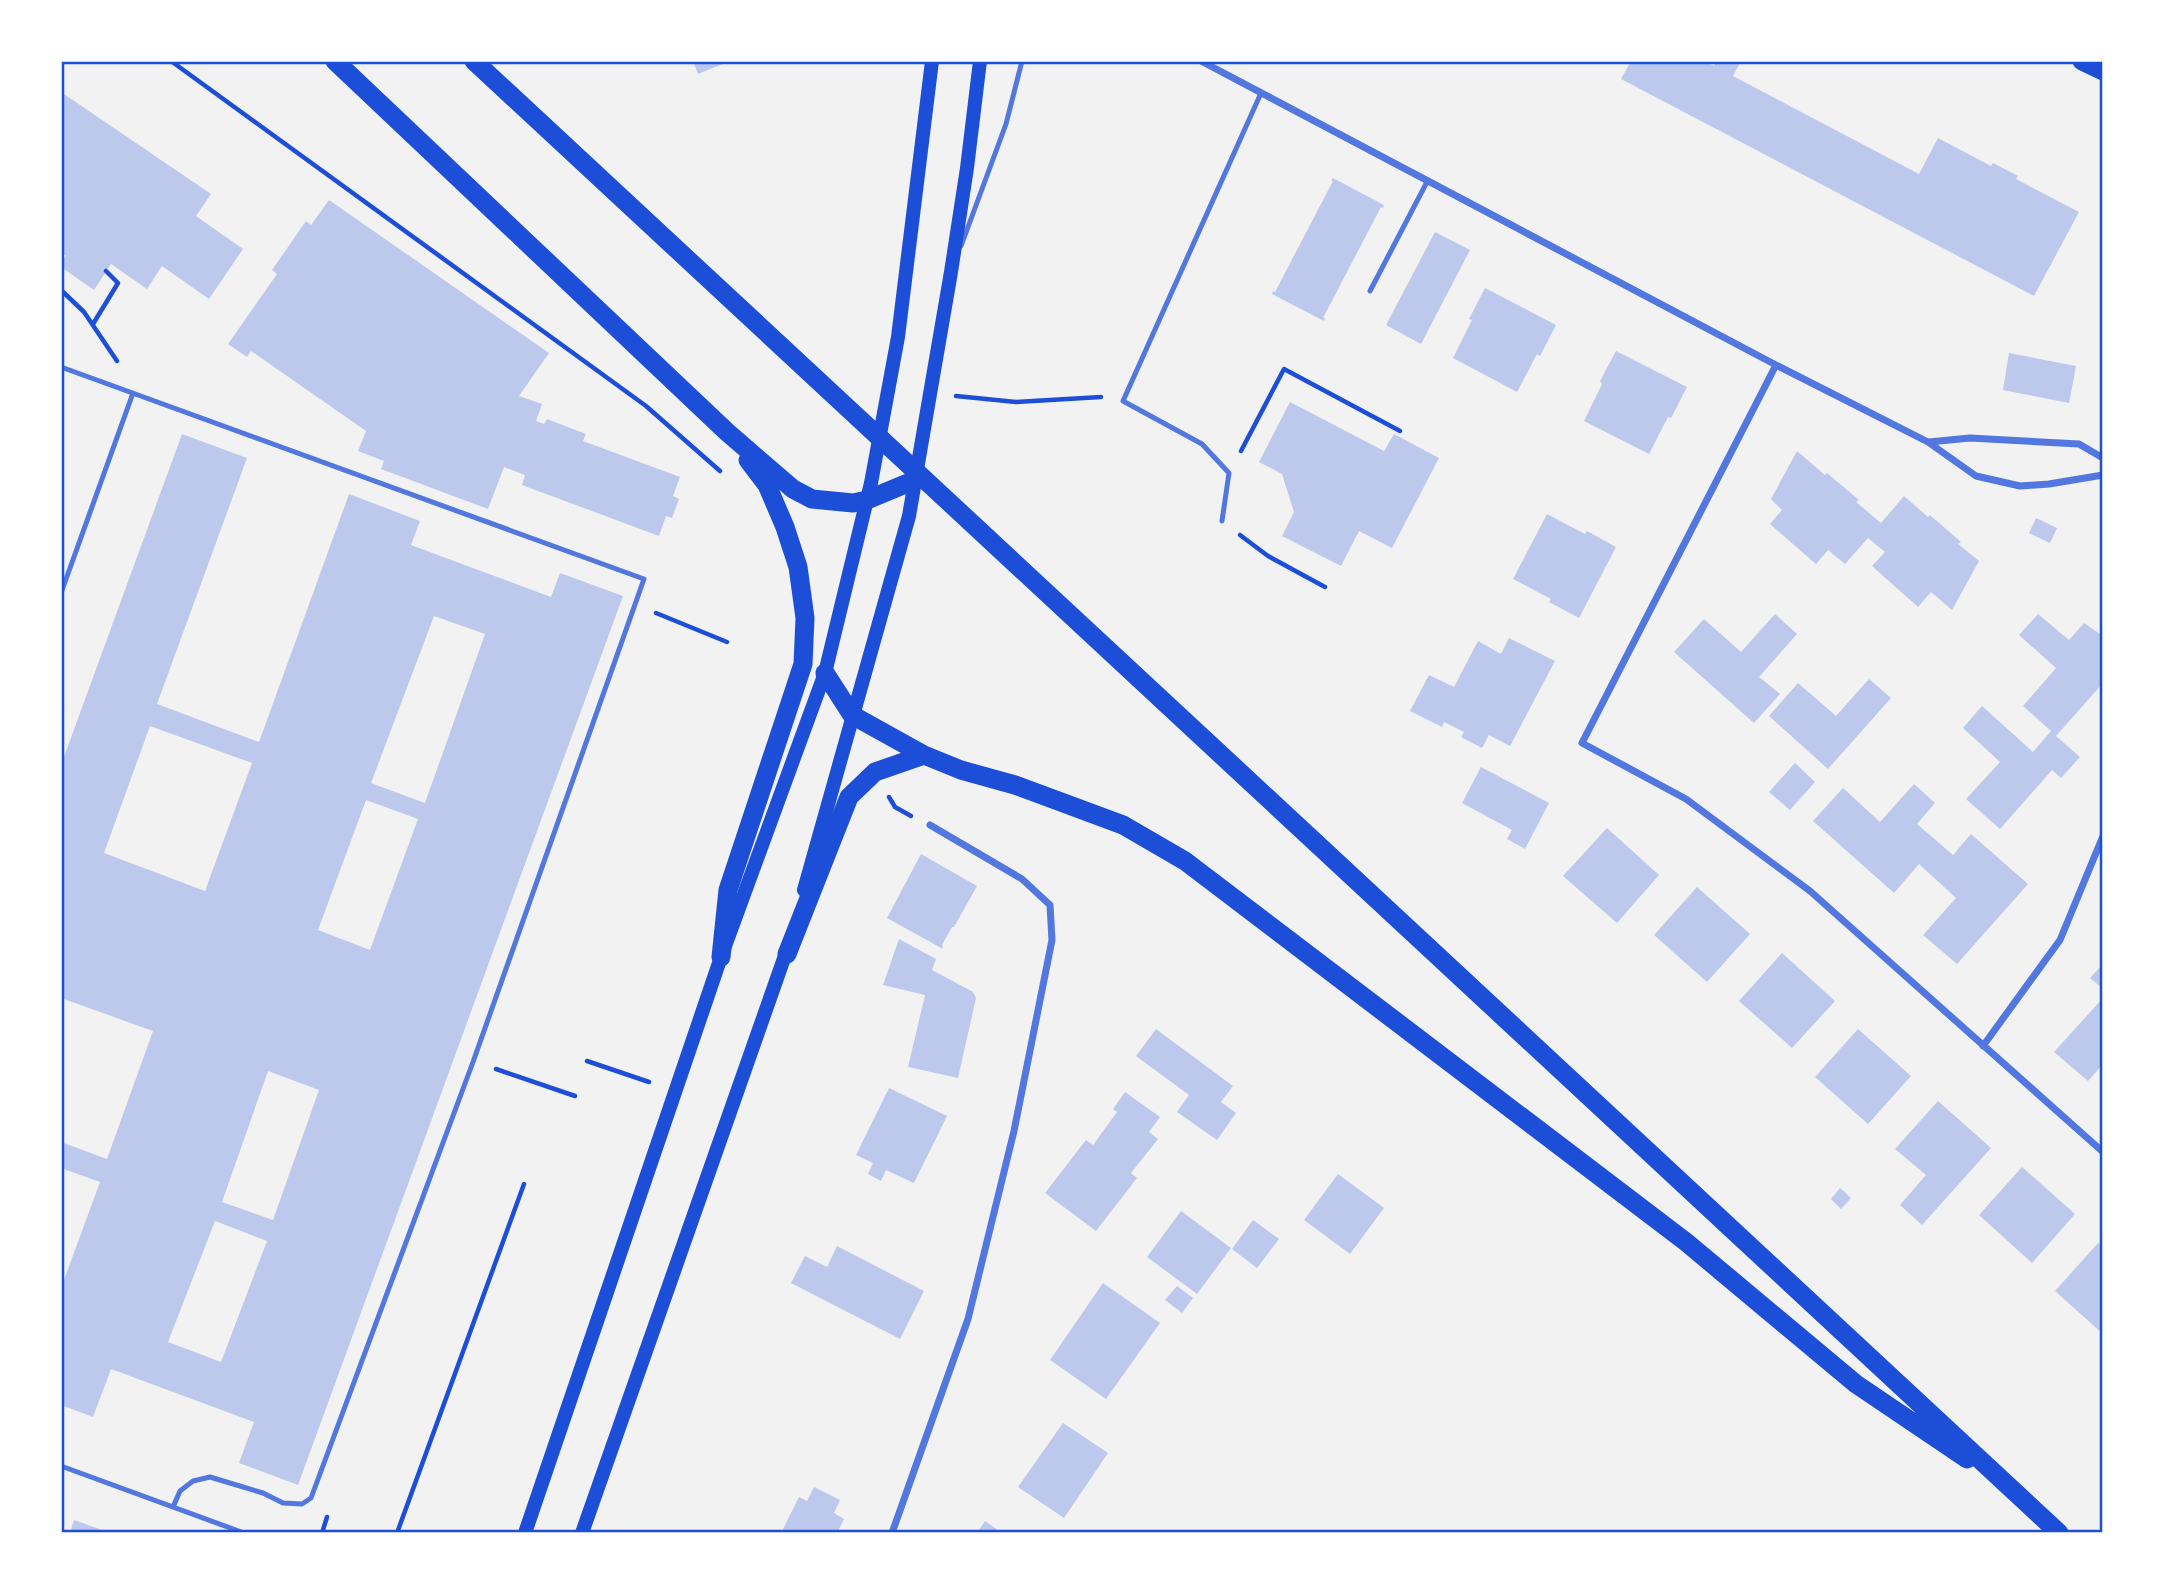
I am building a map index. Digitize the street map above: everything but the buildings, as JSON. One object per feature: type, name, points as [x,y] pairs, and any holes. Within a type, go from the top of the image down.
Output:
[{"type":"highway","points":[[335,61],[727,432],[793,489],[812,499],[853,503],[869,491],[915,480]]},
{"type":"highway","points":[[474,61],[2059,1533]]},
{"type":"highway","points":[[2082,61],[2103,71]]},
{"type":"highway","points":[[721,957],[727,890],[803,664],[805,618],[798,567],[785,527],[767,485],[727,432]]},
{"type":"highway","points":[[825,673],[852,715],[924,755],[961,771],[1015,785],[1123,825],[1185,861],[1686,1242],[1856,1384],[2020,1495]]},
{"type":"highway","points":[[786,954],[849,797],[875,772],[924,755]]},
{"type":"main road","points":[[526,1533],[721,957],[825,673],[869,491],[898,337],[932,61]]},
{"type":"main road","points":[[582,1533],[786,954],[909,516],[967,168],[979,61]]},
{"type":"street","points":[[1202,61],[1776,365],[1928,442],[1976,476],[2020,486],[2103,475]]},
{"type":"street","points":[[1776,365],[1582,743],[1686,799],[1810,891],[2103,1152]]},
{"type":"street","points":[[1928,442],[1970,438],[2079,444],[2103,458]]},
{"type":"street","points":[[892,1533],[968,1319],[1014,1131],[1052,940],[1050,905],[1022,879],[930,825]]},
{"type":"street","points":[[1983,1046],[2060,940],[2103,836]]},
{"type":"lane","points":[[951,272],[1006,124],[1022,61]]},
{"type":"lane","points":[[1222,521],[1229,473],[1202,444],[1123,401],[1261,93]]},
{"type":"lane","points":[[1370,291],[1428,180]]},
{"type":"lane","points":[[61,367],[644,579],[473,1062],[312,1498],[302,1504],[283,1503],[264,1493],[210,1477],[193,1481],[180,1491],[173,1507]]},
{"type":"lane","points":[[61,593],[133,393]]},
{"type":"lane","points":[[61,1466],[244,1533]]},
{"type":"path","points":[[171,61],[646,406],[723,473]]},
{"type":"path","points":[[93,324],[118,282],[106,271]]},
{"type":"path","points":[[61,289],[84,312],[114,354],[133,393]]},
{"type":"path","points":[[1229,473],[1284,369],[1400,431]]},
{"type":"path","points":[[931,392],[1016,402],[1102,397],[1123,401]]},
{"type":"path","points":[[1222,521],[1268,556],[1325,587]]},
{"type":"path","points":[[647,609],[727,642]]},
{"type":"path","points":[[875,772],[895,807],[930,825]]},
{"type":"path","points":[[587,1061],[676,1090]]},
{"type":"path","points":[[513,1075],[575,1096]]},
{"type":"path","points":[[397,1533],[524,1184]]}]
